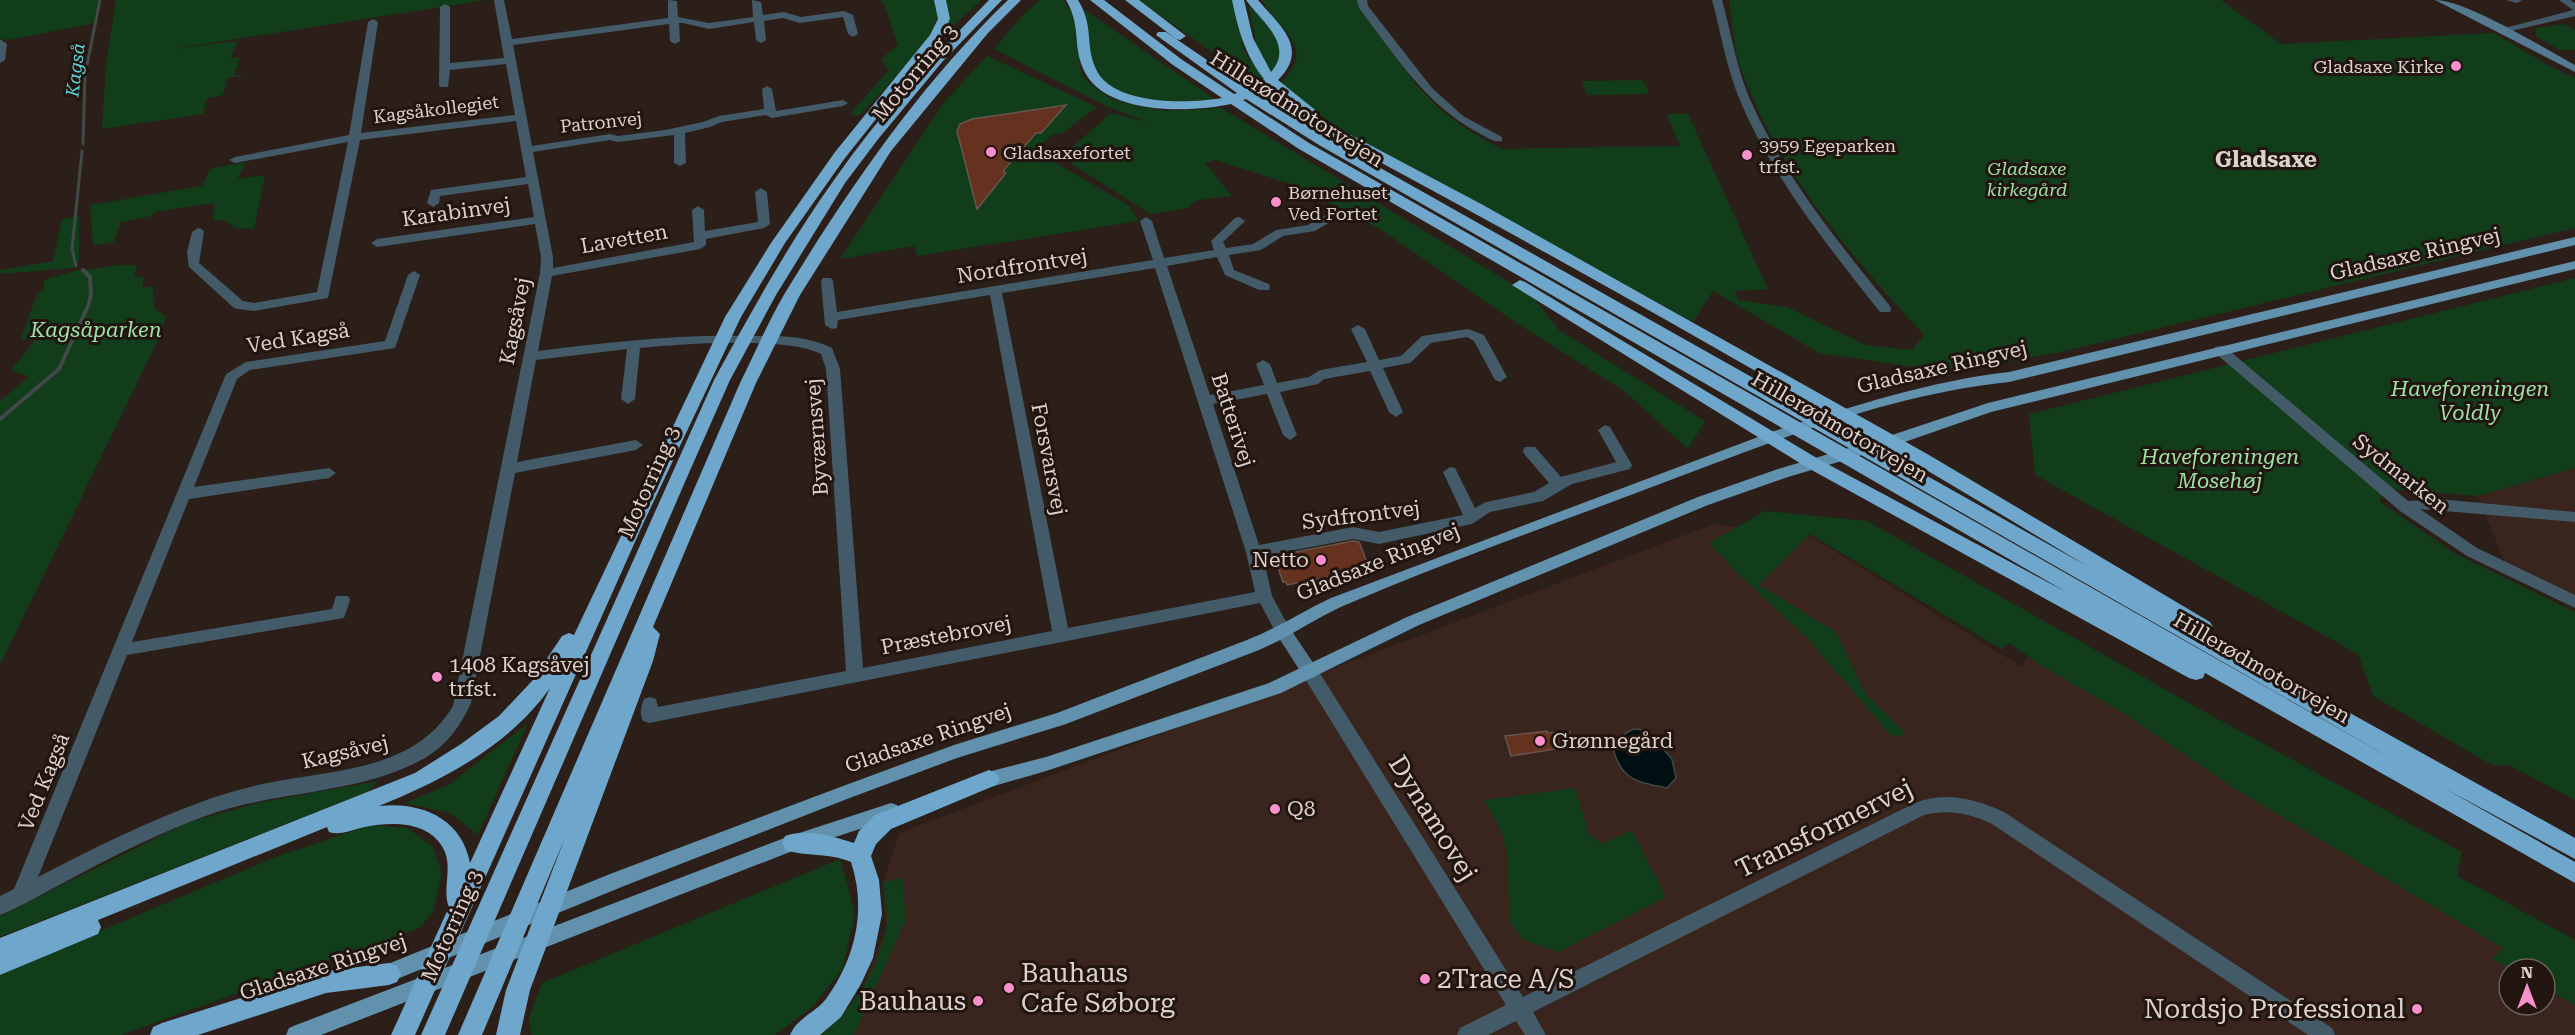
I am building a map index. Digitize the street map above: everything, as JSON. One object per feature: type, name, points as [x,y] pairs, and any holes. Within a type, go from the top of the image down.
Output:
[{"type":"highway","points":[[403,1035],[634,524],[733,317],[778,243],[840,155],[936,36],[944,19],[940,0]]},
{"type":"highway","name":"Motorring 3","points":[[470,1035],[748,383],[792,296],[885,149],[984,30],[1015,0]]},
{"type":"highway","points":[[885,149],[947,88],[1030,0]]},
{"type":"highway","points":[[1072,0],[1082,18],[1088,65],[1097,81],[1114,92],[1132,99],[1170,106],[1194,106],[1219,103],[1251,93],[1272,80],[1285,62],[1286,47],[1280,34],[1252,0]]},
{"type":"highway","points":[[1080,0],[1117,27],[1178,62]]},
{"type":"highway","name":"Hillerødmotorvejen","points":[[1096,0],[1178,62],[1304,146],[2377,762],[2575,873]]},
{"type":"highway","name":"Hillerødmotorvejen","points":[[1115,0],[1193,58],[1268,108],[1622,312],[2430,770],[2575,849]]},
{"type":"highway","points":[[1131,0],[1225,68],[1308,119],[1338,133],[1432,186],[1575,275],[1622,312]]},
{"type":"highway","points":[[1238,0],[1247,42],[1265,74],[1299,106],[1338,133]]},
{"type":"highway","points":[[893,90],[954,31],[994,2]]},
{"type":"highway","name":"Motorring 3","points":[[433,1035],[722,380],[755,318],[839,182],[874,135],[939,58],[994,2]]},
{"type":"highway","points":[[1304,146],[1335,172],[1781,441],[2271,713],[2377,762]]},
{"type":"highway","points":[[1432,186],[1478,208],[1878,437],[2300,686],[2361,718],[2430,770]]},
{"type":"highway","points":[[1781,441],[1834,426],[1840,416]]},
{"type":"highway","points":[[1818,462],[1821,454],[1878,437]]},
{"type":"highway","points":[[0,949],[422,779],[474,748],[510,722],[536,693],[560,658],[634,524]]},
{"type":"highway","points":[[509,1029],[518,990],[644,661],[666,574]]},
{"type":"highway","points":[[802,1035],[833,1008],[853,976],[861,958],[871,914],[868,880],[860,856],[867,838],[883,822],[989,779]]},
{"type":"highway","points":[[0,964],[326,829],[355,819],[382,814],[407,815],[429,821],[445,834],[456,850],[459,871],[458,911]]},
{"type":"highway","points":[[793,843],[818,842],[840,847],[860,856]]},
{"type":"highway","points":[[162,1035],[326,982],[389,974]]},
{"type":"main road","name":"Gladsaxe Ringvej","points":[[1840,416],[1963,382],[2008,377],[2575,241]]},
{"type":"main road","points":[[1878,437],[2220,350],[2575,265]]},
{"type":"main road","name":"Gladsaxe Ringvej","points":[[196,1035],[320,993],[389,974],[617,880],[841,794],[954,752],[1060,719],[1273,637],[1296,622],[1348,598],[1495,540],[1781,441]]},
{"type":"main road","points":[[296,1035],[793,843],[989,779],[1046,764],[1165,726],[1275,688],[1423,616],[1703,501],[1818,462]]},
{"type":"street","name":"Kagsåvej","points":[[0,906],[168,823],[204,808],[244,796],[383,768],[420,753],[456,718],[463,703],[546,273],[547,257],[499,0]]},
{"type":"street","points":[[1362,0],[1363,6],[1428,90],[1459,118],[1498,139]]},
{"type":"street","points":[[1717,0],[1743,95],[1770,148],[1798,197],[1885,309]]},
{"type":"street","points":[[2440,0],[2575,69]]},
{"type":"street","points":[[2511,0],[2517,0]]},
{"type":"street","points":[[2564,0],[2575,8]]},
{"type":"street","points":[[672,1],[675,41]]},
{"type":"street","points":[[756,2],[761,40]]},
{"type":"street","points":[[444,85],[445,7]]},
{"type":"street","points":[[2502,30],[2575,13]]},
{"type":"street","points":[[508,43],[644,23],[683,20],[709,26],[783,15],[800,20],[848,15],[853,34]]},
{"type":"street","name":"Kagsåkollegiet","points":[[198,232],[193,252],[193,264],[239,305],[254,307],[322,295],[354,140],[373,22]]},
{"type":"street","points":[[0,42],[0,60]]},
{"type":"street","points":[[444,67],[511,60]]},
{"type":"street","points":[[767,89],[770,111]]},
{"type":"street","name":"Patronvej","points":[[526,150],[610,136],[618,140],[706,125],[720,119],[770,111],[772,115],[843,103]]},
{"type":"street","name":"Kagsåkollegiet","points":[[235,160],[354,140],[369,135],[522,117]]},
{"type":"street","points":[[679,130],[680,163]]},
{"type":"street","points":[[433,203],[435,193],[532,180]]},
{"type":"street","name":"Lavetten","points":[[700,236],[764,224],[761,192]]},
{"type":"street","name":"Lavetten","points":[[546,273],[700,245],[698,210]]},
{"type":"street","name":"Nordfrontvej","points":[[827,281],[831,321],[995,290],[1257,247],[1280,233],[1311,228],[1331,216]]},
{"type":"street","name":"Karabinvej","points":[[377,243],[540,220]]},
{"type":"street","name":"Batterivej","points":[[1146,220],[1254,552],[1264,596],[1283,631]]},
{"type":"street","points":[[1239,221],[1217,241],[1220,253],[1229,272],[1264,287]]},
{"type":"street","name":"Ved Kagså","points":[[21,896],[231,377],[237,370],[246,366],[390,345],[414,275]]},
{"type":"street","name":"Forsvarsvej","points":[[995,290],[1061,636]]},
{"type":"street","points":[[1358,329],[1396,412]]},
{"type":"street","points":[[1204,400],[1313,381],[1320,375],[1405,360],[1427,339],[1468,333],[1479,338],[1500,377]]},
{"type":"street","name":"Byværnsvej","points":[[530,356],[634,343],[705,338],[794,342],[818,346],[827,351],[833,369],[855,676]]},
{"type":"street","points":[[628,399],[634,343]]},
{"type":"street","name":"Sydmarken","points":[[2220,350],[2405,507],[2472,552],[2575,602]]},
{"type":"street","points":[[1263,364],[1290,435]]},
{"type":"street","name":"Sydfrontvej","points":[[1254,552],[1353,533],[1379,538],[1472,519],[1486,507],[1538,497],[1544,490],[1571,478],[1625,465],[1605,430]]},
{"type":"street","points":[[508,469],[636,445]]},
{"type":"street","points":[[1530,451],[1559,485]]},
{"type":"street","points":[[1450,472],[1472,519]]},
{"type":"street","points":[[184,494],[329,473]]},
{"type":"street","points":[[2405,507],[2439,504],[2575,517]]},
{"type":"street","name":"Præstebrovej","points":[[650,704],[650,716],[1264,596]]},
{"type":"street","points":[[120,650],[338,614],[342,600]]},
{"type":"street","name":"Dynamovej","points":[[1283,631],[1536,1035]]},
{"type":"street","name":"Transformervej","points":[[1467,1035],[1921,808],[1958,804],[1979,809],[1998,818],[2325,1035]]},
{"type":"shaded area","points":[[2575,468],[2575,595],[2505,563],[2478,496]]},
{"type":"shaded area","points":[[1714,524],[1812,537],[2022,667],[2031,648],[2575,945],[2575,1035],[821,1035],[859,996],[886,929],[883,883],[899,833]]},
{"type":"shaded area","points":[[1633,729],[1646,730],[1672,759],[1676,778],[1667,788],[1637,780],[1623,771],[1618,764],[1612,742]]},
{"type":"green space","points":[[0,0],[100,0],[94,23],[9,40],[0,38]]},
{"type":"green space","points":[[116,0],[486,0],[173,49],[237,41],[231,58],[240,58],[234,75],[249,74],[228,78],[223,95],[207,98],[203,114],[102,129],[106,64]]},
{"type":"green space","points":[[880,0],[934,0],[937,18],[934,28],[904,68],[860,115],[849,115],[889,70],[881,59],[898,45],[885,7]]},
{"type":"green space","points":[[946,0],[982,0],[948,30]]},
{"type":"green space","points":[[1040,0],[1063,0],[1074,15],[1078,31],[1080,68],[1084,78],[1098,90],[1114,100],[1140,107],[1168,111],[1221,108],[1532,296],[1560,331],[1705,421],[1688,449],[1624,391],[1515,322],[1380,229],[1297,186],[1215,160],[1205,163],[1232,196],[1199,200],[1189,205],[1190,208],[1150,214],[1067,161],[1069,150],[1111,113],[1148,122],[1108,107],[994,49],[1021,17]]},
{"type":"green space","points":[[1139,0],[1234,0],[1244,51],[1265,81],[1258,85]]},
{"type":"green space","name":"Gladsaxe kirkegård","points":[[1262,0],[1357,0],[1366,17],[1417,86],[1441,110],[1465,128],[1501,149],[1680,146],[1667,114],[1688,114],[1768,289],[1735,291],[1738,300],[1787,307],[1866,345],[1912,350],[1924,335],[1842,241],[1794,174],[1773,139],[1754,102],[1739,63],[1729,0],[2221,0],[2281,44],[2494,33],[2546,64],[2575,78],[2575,228],[2061,352],[1969,369],[1939,371],[1819,353],[1713,291],[1693,322],[1344,131],[1280,83],[1291,70],[1296,59],[1296,49],[1292,40]]},
{"type":"green space","points":[[1248,2],[1284,46],[1273,74],[1259,57]]},
{"type":"green space","points":[[1083,9],[1216,100],[1154,101],[1121,95],[1109,89],[1101,81],[1093,64]]},
{"type":"green space","points":[[2564,24],[2575,30],[2575,50],[2559,50],[2536,36],[2535,28]]},
{"type":"green space","points":[[987,56],[1097,107],[1064,132],[1052,135],[1038,148],[1031,159],[1056,163],[1128,205],[1139,221],[917,256],[914,246],[840,259],[942,105]]},
{"type":"green space","points":[[1643,80],[1649,94],[1587,95],[1582,81]]},
{"type":"green space","points":[[245,162],[238,179],[265,175],[254,229],[235,228],[226,221],[213,220],[215,203],[154,212],[152,216],[121,222],[113,243],[93,245],[90,205],[202,186],[210,169]]},
{"type":"green space","points":[[79,216],[79,261],[73,268],[0,274],[0,270],[53,261],[62,219]]},
{"type":"green space","name":"Kagsåparken","points":[[137,265],[134,276],[144,277],[142,288],[153,286],[155,309],[166,316],[158,340],[0,665],[0,401],[29,377],[11,370],[35,340],[21,339],[37,294],[44,290],[44,280],[74,271]]},
{"type":"green space","name":"Haveforeningen Mosehøj","points":[[2575,278],[2575,468],[2478,496],[2387,489],[2379,501],[2454,553],[2575,612],[2575,800],[2509,765],[2492,765],[2373,696],[2358,654],[2035,475],[2029,414]]},
{"type":"green space","points":[[1765,511],[1867,521],[2205,712],[2462,852],[2457,876],[2575,940],[2575,1005],[2557,995],[2557,957],[2497,957],[2497,962],[2492,959],[2503,948],[2235,789],[2125,714],[2040,665],[2009,643],[2001,649],[1810,534],[1759,585],[1836,632],[1865,693],[1906,734],[1892,737],[1808,639],[1736,572],[1709,543]]},
{"type":"green space","points":[[528,723],[478,835],[450,813],[405,803],[448,785]]},
{"type":"green space","points":[[379,781],[367,792],[0,937],[0,916],[186,823],[261,802]]},
{"type":"green space","points":[[1575,788],[1589,834],[1602,844],[1632,830],[1666,897],[1558,952],[1523,940],[1510,923],[1507,852],[1502,833],[1484,800]]},
{"type":"green space","points":[[371,825],[408,828],[433,847],[442,874],[433,912],[419,928],[121,1035],[0,1035],[0,973],[278,856]]},
{"type":"green space","points":[[840,859],[855,914],[842,970],[812,1007],[775,1035],[531,1035],[529,1018],[542,983]]},
{"type":"green space","points":[[902,877],[906,920],[854,1035],[821,1035],[854,1001],[870,974],[882,944],[887,923],[883,883]]},
{"type":"building","name":"Gladsaxefortet","points":[[1066,105],[1041,133],[1036,133],[1003,171],[1006,173],[977,209],[957,131],[960,124],[972,119]]},
{"type":"building","name":"Netto","points":[[1353,541],[1359,542],[1368,565],[1347,569],[1349,573],[1287,585],[1283,582],[1274,556]]},
{"type":"building","name":"Grønnegård","points":[[1547,731],[1547,733],[1569,731],[1574,746],[1511,756],[1505,736]]},
{"type":"waterway","name":"Kagså","points":[[83,144],[85,75],[100,0]]},
{"type":"waterway","name":"Kagså","points":[[76,266],[72,249],[82,151]]},
{"type":"waterway","name":"Kagså","points":[[0,419],[59,369],[91,295],[90,277],[83,270]]},
{"type":"place","name":"Gladsaxe Kirke","points":[[2456,66]]},
{"type":"place","name":"Gladsaxefortet","points":[[991,152]]},
{"type":"place","name":"3959 Egeparken trfst.","points":[[1747,155]]},
{"type":"place","name":"Børnehuset Ved Fortet","points":[[1276,202]]},
{"type":"place","name":"Netto","points":[[1321,560]]},
{"type":"place","name":"1408 Kagsåvej trfst.","points":[[437,677]]},
{"type":"place","name":"Grønnegård","points":[[1540,741]]},
{"type":"place","name":"Q8","points":[[1275,809]]},
{"type":"place","name":"2Trace A/S","points":[[1425,979]]},
{"type":"place","name":"Bauhaus Cafe Søborg","points":[[1009,988]]},
{"type":"place","name":"Bauhaus","points":[[978,1001]]},
{"type":"place","name":"Nordsjo Professional","points":[[2417,1009]]},
{"type":"district","name":"Gladsaxe","points":[[2266,159]]},
{"type":"park label","name":"Haveforeningen Voldly","points":[[2470,401]]}]
